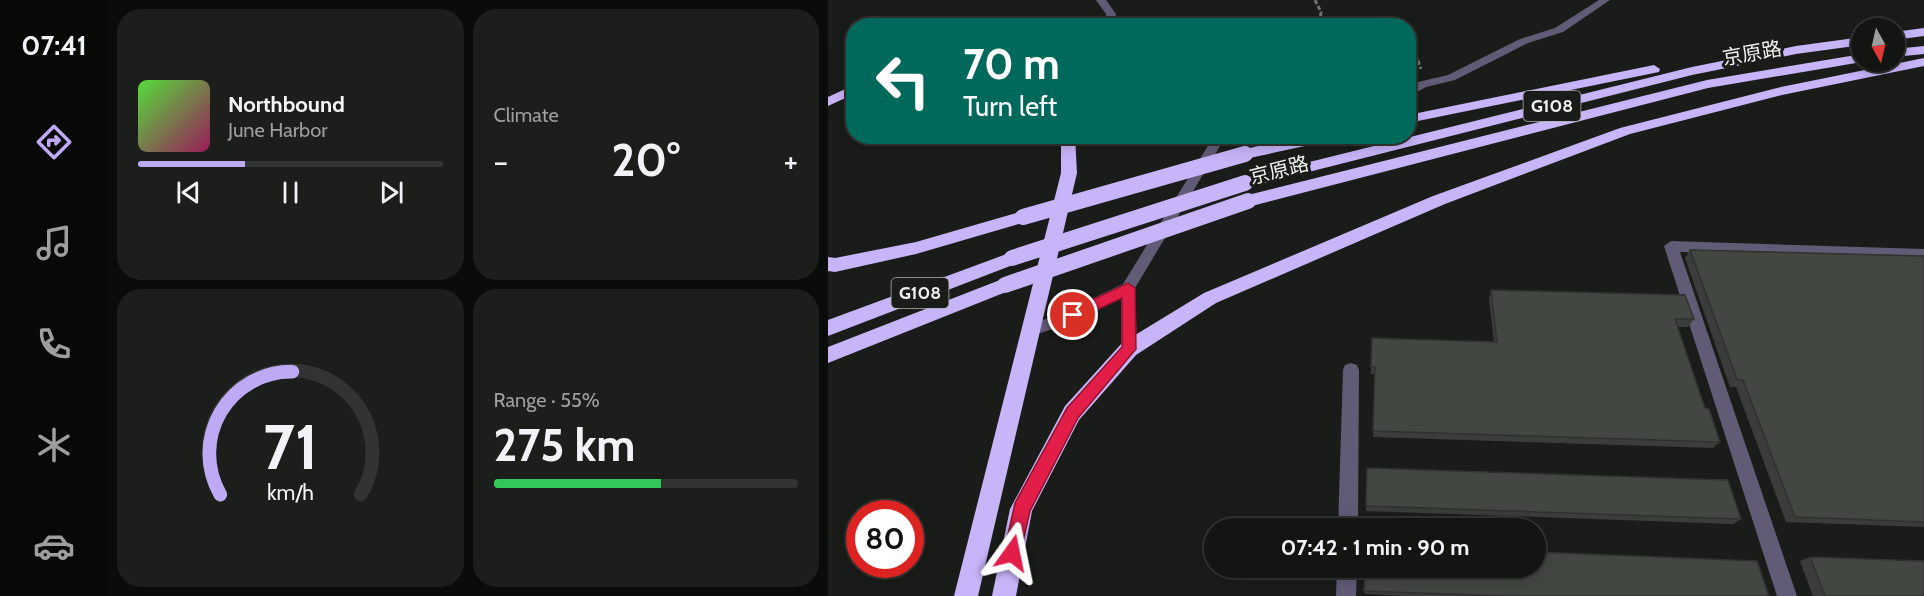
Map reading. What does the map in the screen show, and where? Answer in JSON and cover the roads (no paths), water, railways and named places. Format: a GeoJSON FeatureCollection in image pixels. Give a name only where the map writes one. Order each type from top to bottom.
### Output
{"type":"FeatureCollection","features":[{"type":"Feature","properties":{"kind":"highway"},"geometry":{"type":"LineString","coordinates":[[1905,35],[1924,32]]}},
{"type":"Feature","properties":{"kind":"highway","name":"京原路"},"geometry":{"type":"LineString","coordinates":[[1416,140],[1692,71],[1796,50],[1851,42]]}},
{"type":"Feature","properties":{"kind":"highway"},"geometry":{"type":"LineString","coordinates":[[1416,117],[1673,65],[1796,50]]}},
{"type":"Feature","properties":{"kind":"highway"},"geometry":{"type":"LineString","coordinates":[[1905,52],[1924,50]]}},
{"type":"Feature","properties":{"kind":"highway","name":"京原路"},"geometry":{"type":"LineString","coordinates":[[828,355],[1005,285],[1248,201],[1707,84],[1851,60]]}},
{"type":"Feature","properties":{"kind":"highway"},"geometry":{"type":"LineString","coordinates":[[1004,596],[1021,509],[1072,413],[1129,349],[1210,298],[1439,200],[1625,131],[1781,91],[1924,62]]}},
{"type":"Feature","properties":{"kind":"highway"},"geometry":{"type":"LineString","coordinates":[[828,102],[846,93]]}},
{"type":"Feature","properties":{"kind":"highway"},"geometry":{"type":"LineString","coordinates":[[966,596],[1069,173],[1068,144]]}},
{"type":"Feature","properties":{"kind":"highway"},"geometry":{"type":"LineString","coordinates":[[828,264],[916,248],[1245,154],[1291,144]]}},
{"type":"Feature","properties":{"kind":"highway","name":"京原路"},"geometry":{"type":"LineString","coordinates":[[828,328],[1012,258],[1245,183],[1401,144]]}},
{"type":"Feature","properties":{"kind":"street"},"geometry":{"type":"LineString","coordinates":[[1101,0],[1111,18]]}},
{"type":"Feature","properties":{"kind":"street"},"geometry":{"type":"LineString","coordinates":[[1416,88],[1422,84],[1451,78],[1524,41],[1559,30],[1605,0]]}},
{"type":"Feature","properties":{"kind":"street"},"geometry":{"type":"LineString","coordinates":[[1129,349],[1128,288],[1215,144]]}},
{"type":"Feature","properties":{"kind":"street"},"geometry":{"type":"LineString","coordinates":[[1787,596],[1671,246],[1924,254]]}},
{"type":"Feature","properties":{"kind":"street"},"geometry":{"type":"LineString","coordinates":[[1031,330],[1060,321],[1128,288]]}},
{"type":"Feature","properties":{"kind":"street"},"geometry":{"type":"LineString","coordinates":[[1348,518],[1351,370]]}},
{"type":"Feature","properties":{"kind":"street"},"geometry":{"type":"LineString","coordinates":[[1346,596],[1347,578]]}}]}
